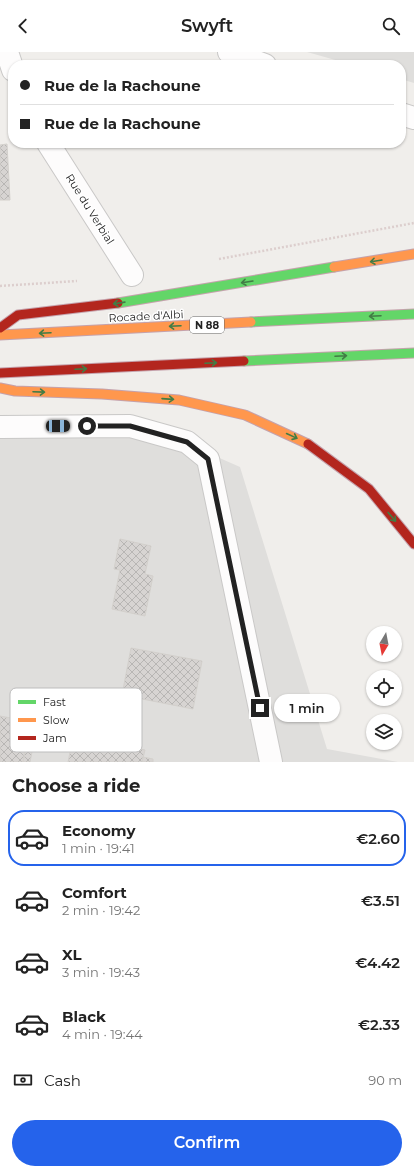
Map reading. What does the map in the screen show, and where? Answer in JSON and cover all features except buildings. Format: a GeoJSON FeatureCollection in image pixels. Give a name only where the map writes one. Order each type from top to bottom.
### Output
{"type":"FeatureCollection","features":[{"type":"Feature","properties":{"kind":"highway"},"geometry":{"type":"LineString","coordinates":[[0,328],[18,314],[121,303],[414,254]]}},
{"type":"Feature","properties":{"kind":"highway","name":"Rocade d'Albi"},"geometry":{"type":"LineString","coordinates":[[0,335],[414,314]]}},
{"type":"Feature","properties":{"kind":"highway"},"geometry":{"type":"LineString","coordinates":[[0,373],[414,353]]}},
{"type":"Feature","properties":{"kind":"highway"},"geometry":{"type":"LineString","coordinates":[[0,388],[15,391],[102,394],[179,400],[245,415],[308,444],[369,489],[414,544]]}},
{"type":"Feature","properties":{"kind":"street"},"geometry":{"type":"LineString","coordinates":[[240,54],[254,60]]}},
{"type":"Feature","properties":{"kind":"street","name":"Rue du Verbial"},"geometry":{"type":"LineString","coordinates":[[51,148],[132,275]]}},
{"type":"Feature","properties":{"kind":"street"},"geometry":{"type":"LineString","coordinates":[[0,427],[130,426],[187,442],[208,459],[271,762]]}},
{"type":"Feature","properties":{"kind":"path"},"geometry":{"type":"LineString","coordinates":[[212,260],[414,223]]}},
{"type":"Feature","properties":{"kind":"path"},"geometry":{"type":"LineString","coordinates":[[0,286],[82,281]]}},
{"type":"Feature","properties":{"kind":"shaded area"},"geometry":{"type":"Polygon","coordinates":[[[307,52],[414,52],[414,83],[406,81],[406,60],[335,60],[307,52]]]}},
{"type":"Feature","properties":{"kind":"shaded area"},"geometry":{"type":"Polygon","coordinates":[[[131,419],[240,467],[327,749],[398,762],[0,762],[0,422],[131,419]]]}},
{"type":"Feature","properties":{"kind":"traffic: fast"},"geometry":{"type":"LineString","coordinates":[[118,303],[334,267]]}},
{"type":"Feature","properties":{"kind":"traffic: fast"},"geometry":{"type":"LineString","coordinates":[[251,322],[414,314]]}},
{"type":"Feature","properties":{"kind":"traffic: fast"},"geometry":{"type":"LineString","coordinates":[[244,361],[414,353]]}},
{"type":"Feature","properties":{"kind":"traffic: slow"},"geometry":{"type":"LineString","coordinates":[[334,267],[414,254]]}},
{"type":"Feature","properties":{"kind":"traffic: slow"},"geometry":{"type":"LineString","coordinates":[[0,335],[251,322]]}},
{"type":"Feature","properties":{"kind":"traffic: slow"},"geometry":{"type":"LineString","coordinates":[[0,388],[15,391],[102,394],[179,400],[245,415],[308,444]]}},
{"type":"Feature","properties":{"kind":"traffic: jam"},"geometry":{"type":"LineString","coordinates":[[0,328],[18,315],[118,303]]}},
{"type":"Feature","properties":{"kind":"traffic: jam"},"geometry":{"type":"LineString","coordinates":[[0,373],[244,361]]}},
{"type":"Feature","properties":{"kind":"traffic: jam"},"geometry":{"type":"LineString","coordinates":[[308,444],[369,489],[414,544]]}},
{"type":"Feature","properties":{"kind":"route"},"geometry":{"type":"LineString","coordinates":[[87,426],[130,426],[187,442],[208,459],[260,708]]}}]}
